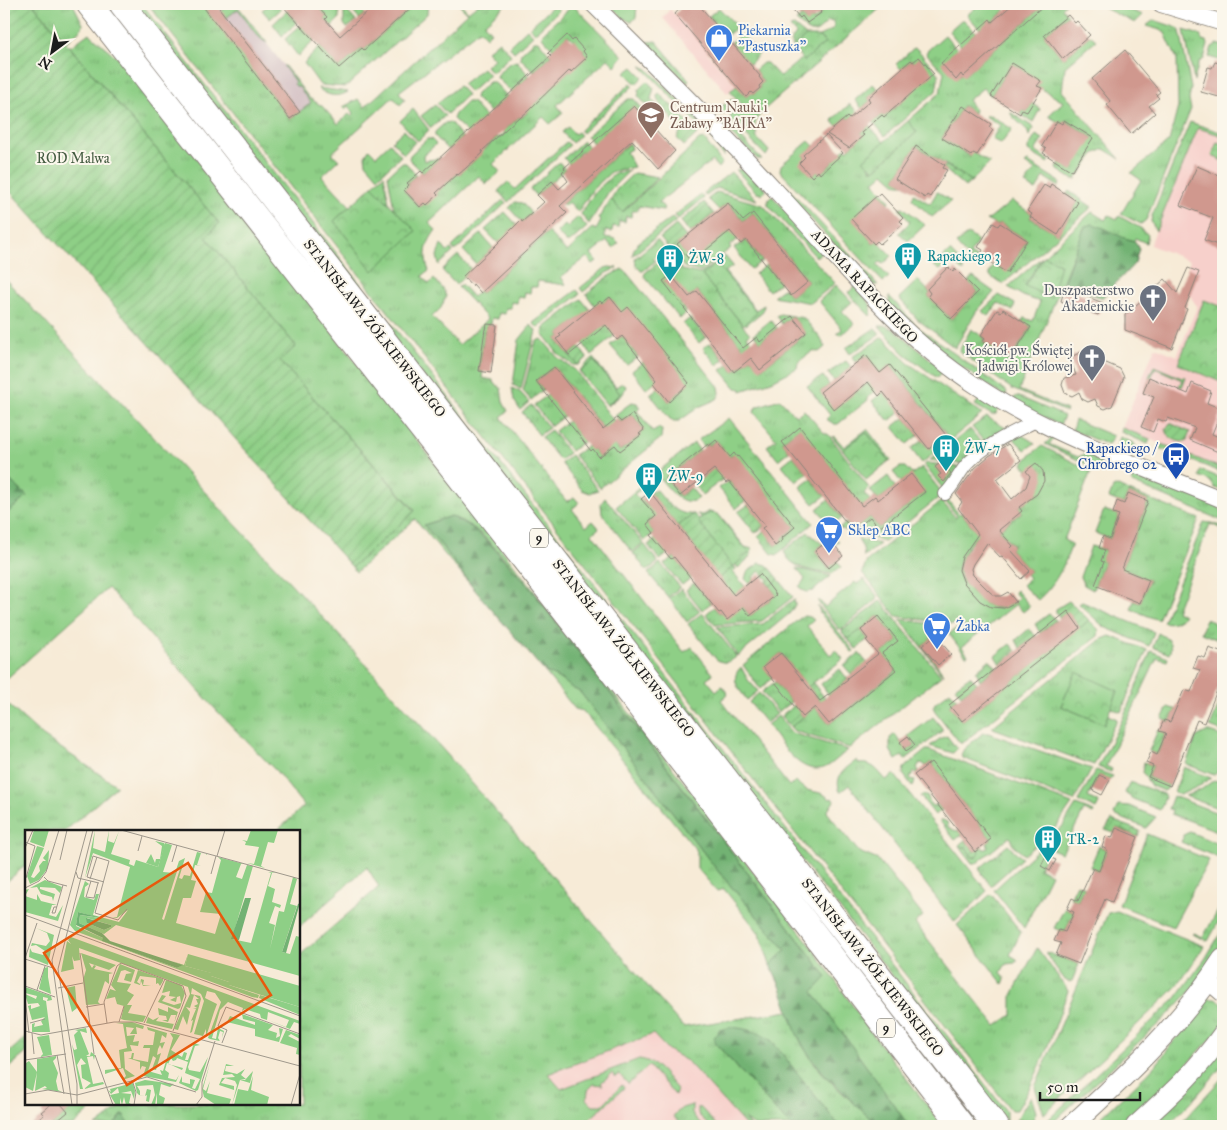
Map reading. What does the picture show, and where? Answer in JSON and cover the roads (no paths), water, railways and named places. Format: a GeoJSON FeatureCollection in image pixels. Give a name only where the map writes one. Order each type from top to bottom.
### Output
{"type":"FeatureCollection","features":[{"type":"Feature","properties":{"kind":"main road","name":"STANISŁAWA ŻÓŁKIEWSKIEGO"},"geometry":{"type":"LineString","coordinates":[[90,4],[636,702],[962,1126]]}},
{"type":"Feature","properties":{"kind":"main road","name":"STANISŁAWA ŻÓŁKIEWSKIEGO"},"geometry":{"type":"LineString","coordinates":[[122,4],[996,1126]]}},
{"type":"Feature","properties":{"kind":"street","name":"ADAMA RAPACKIEGO"},"geometry":{"type":"LineString","coordinates":[[593,4],[759,172],[915,340],[974,385],[1036,421],[1223,500]]}},
{"type":"Feature","properties":{"kind":"street"},"geometry":{"type":"LineString","coordinates":[[1161,4],[1223,23]]}},
{"type":"Feature","properties":{"kind":"street"},"geometry":{"type":"LineString","coordinates":[[945,494],[952,487],[965,466],[979,453],[998,439],[1036,421]]}},
{"type":"Feature","properties":{"kind":"street"},"geometry":{"type":"LineString","coordinates":[[1071,1126],[1133,1068],[1178,1019],[1223,959]]}},
{"type":"Feature","properties":{"kind":"street"},"geometry":{"type":"LineString","coordinates":[[1208,981],[1223,994]]}},
{"type":"Feature","properties":{"kind":"street"},"geometry":{"type":"LineString","coordinates":[[1136,1126],[1175,1092],[1223,1034]]}},
{"type":"Feature","properties":{"kind":"place","name":"Piekarnia \"Pastuszka\""},"geometry":{"type":"Point","coordinates":[719,62]}},
{"type":"Feature","properties":{"kind":"place","name":"Centrum Nauki i Zabawy \"BAJKA\""},"geometry":{"type":"Point","coordinates":[651,139]}},
{"type":"Feature","properties":{"kind":"place","name":"Rapackiego 3"},"geometry":{"type":"Point","coordinates":[908,280]}},
{"type":"Feature","properties":{"kind":"place","name":"ŻW-8"},"geometry":{"type":"Point","coordinates":[670,282]}},
{"type":"Feature","properties":{"kind":"place","name":"Duszpasterstwo Akademickie"},"geometry":{"type":"Point","coordinates":[1153,322]}},
{"type":"Feature","properties":{"kind":"place","name":"Kościół pw. Świętej Jadwigi Królowej"},"geometry":{"type":"Point","coordinates":[1092,382]}},
{"type":"Feature","properties":{"kind":"place","name":"ŻW-7"},"geometry":{"type":"Point","coordinates":[946,472]}},
{"type":"Feature","properties":{"kind":"place","name":"Rapackiego / Chrobrego 02"},"geometry":{"type":"Point","coordinates":[1176,480]}},
{"type":"Feature","properties":{"kind":"place","name":"ŻW-9"},"geometry":{"type":"Point","coordinates":[649,500]}},
{"type":"Feature","properties":{"kind":"place","name":"Sklep ABC"},"geometry":{"type":"Point","coordinates":[829,554]}},
{"type":"Feature","properties":{"kind":"place","name":"Żabka"},"geometry":{"type":"Point","coordinates":[937,650]}},
{"type":"Feature","properties":{"kind":"place","name":"TR-2"},"geometry":{"type":"Point","coordinates":[1048,863]}},
{"type":"Feature","properties":{"kind":"park label","name":"ROD Malwa"},"geometry":{"type":"Point","coordinates":[73,158]}}]}
